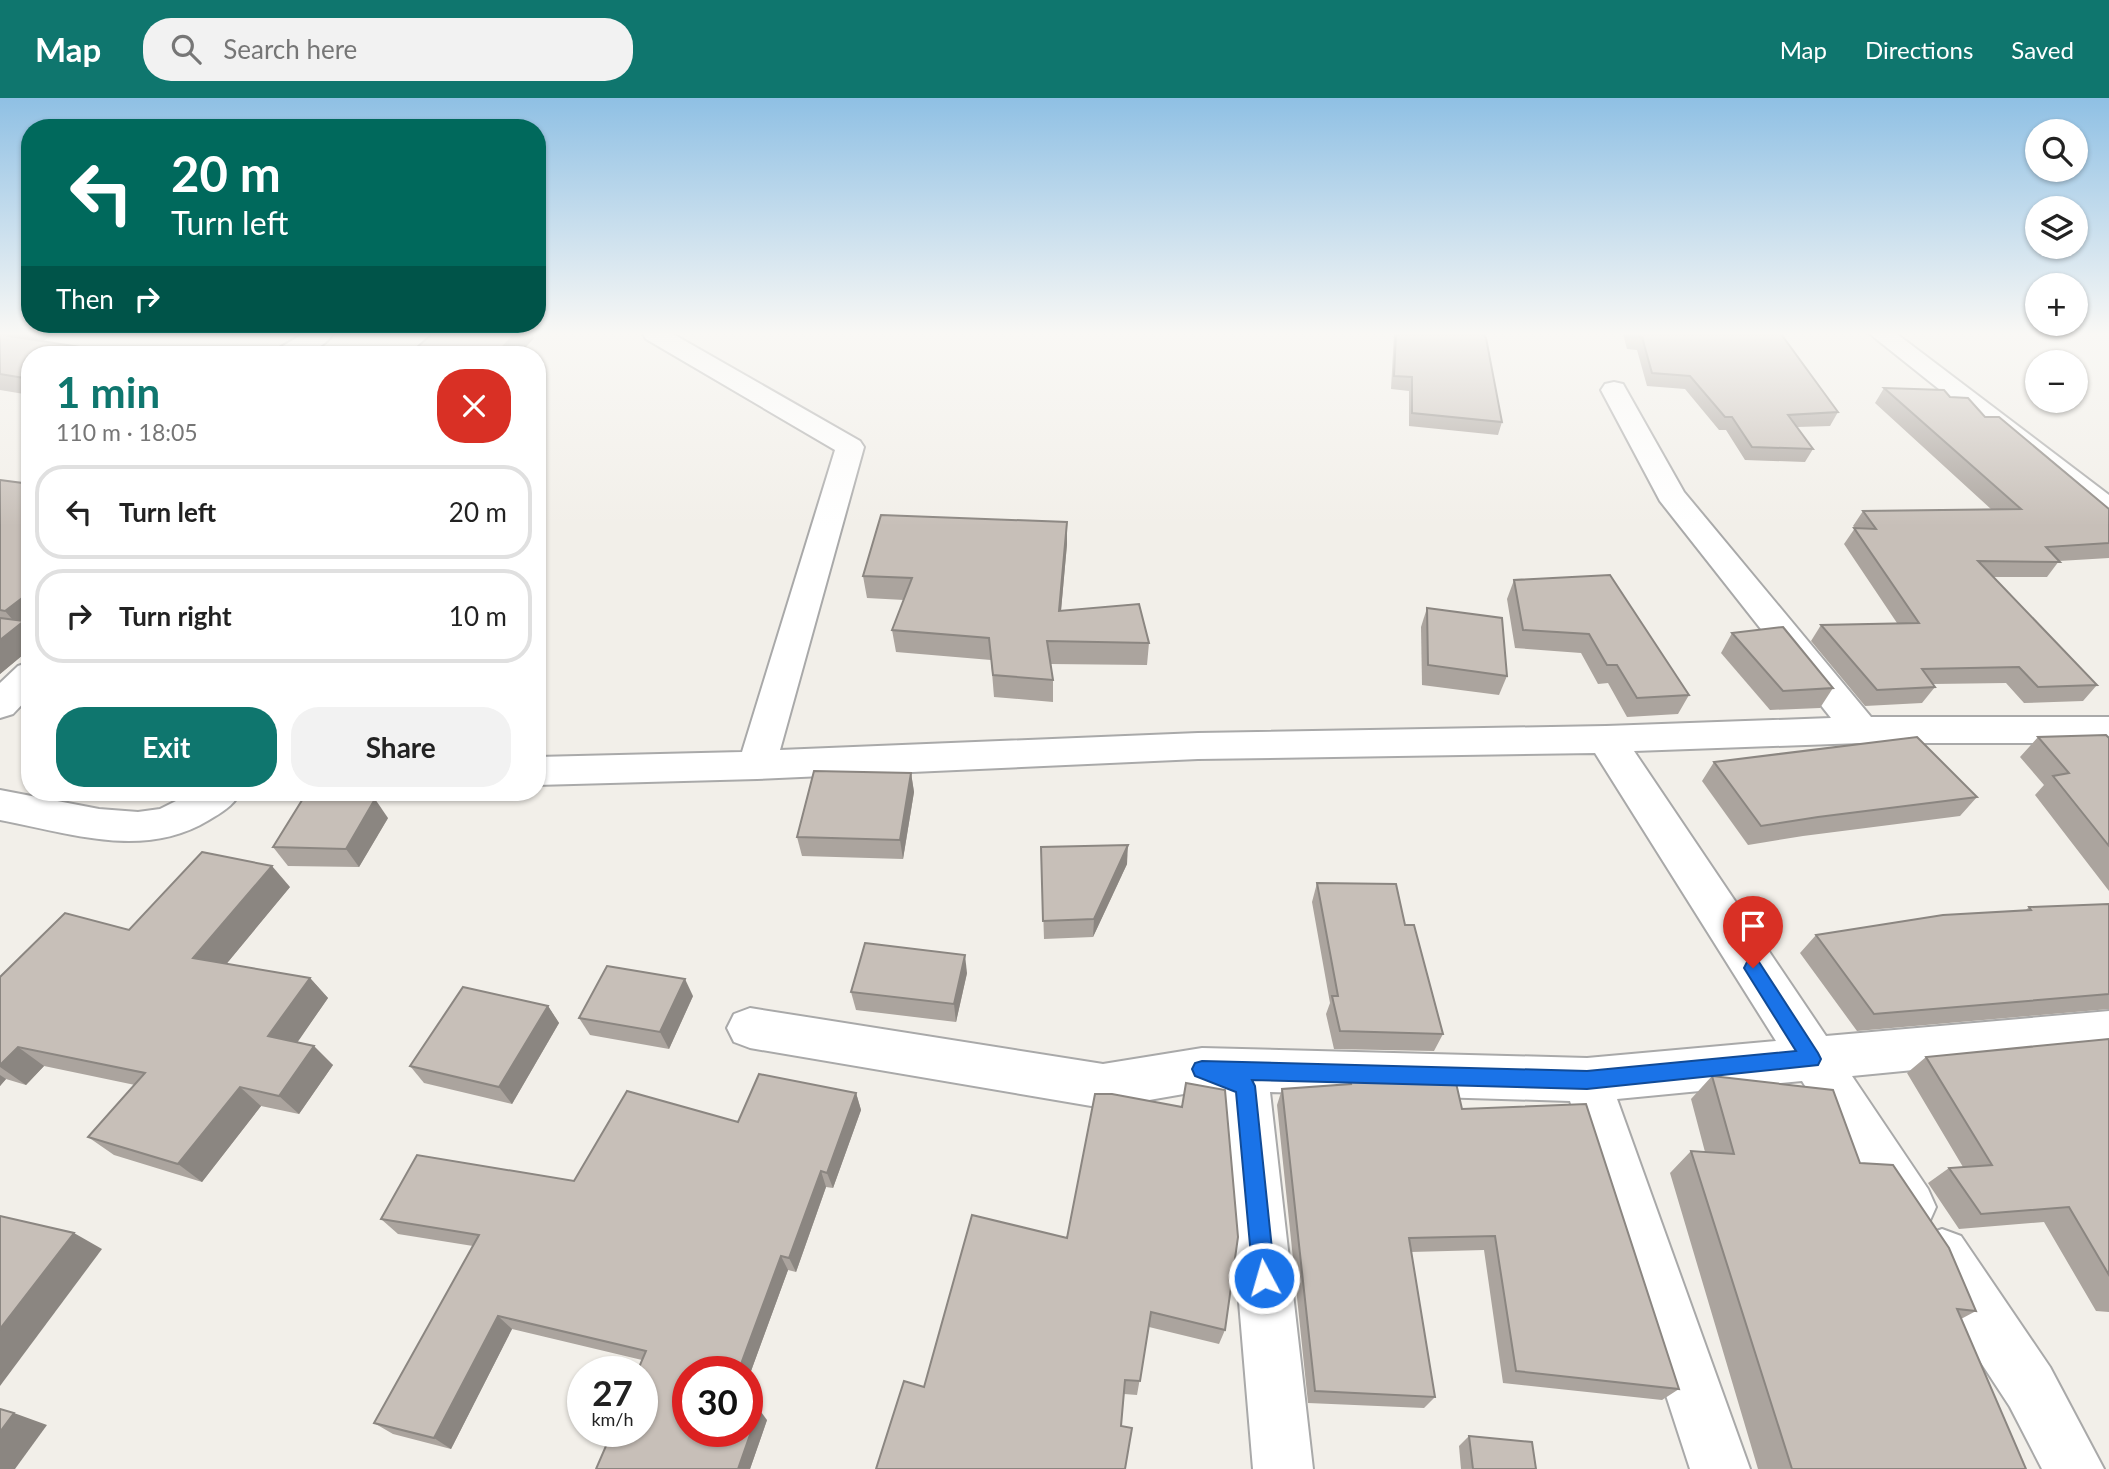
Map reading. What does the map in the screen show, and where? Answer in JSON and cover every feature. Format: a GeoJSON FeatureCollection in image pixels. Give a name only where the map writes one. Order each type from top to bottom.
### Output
{"type":"FeatureCollection","features":[{"type":"Feature","properties":{"kind":"street"},"geometry":{"type":"LineString","coordinates":[[757,765],[850,447],[765,398]]}},
{"type":"Feature","properties":{"kind":"street"},"geometry":{"type":"LineString","coordinates":[[1618,398],[1671,495],[1861,730]]}},
{"type":"Feature","properties":{"kind":"street"},"geometry":{"type":"LineString","coordinates":[[1965,398],[2109,510]]}},
{"type":"Feature","properties":{"kind":"street"},"geometry":{"type":"LineString","coordinates":[[0,705],[21,683]]}},
{"type":"Feature","properties":{"kind":"street"},"geometry":{"type":"LineString","coordinates":[[546,771],[757,765],[1198,746],[1606,740],[1861,730],[2109,730]]}},
{"type":"Feature","properties":{"kind":"street"},"geometry":{"type":"LineString","coordinates":[[1606,740],[1812,1059],[2030,1387],[2074,1469]]}},
{"type":"Feature","properties":{"kind":"street"},"geometry":{"type":"LineString","coordinates":[[0,805],[126,828],[156,826],[191,813],[209,801]]}},
{"type":"Feature","properties":{"kind":"street"},"geometry":{"type":"LineString","coordinates":[[750,1028],[1103,1086],[1202,1069],[1587,1080],[2109,1031]]}},
{"type":"Feature","properties":{"kind":"street"},"geometry":{"type":"LineString","coordinates":[[1202,1069],[1245,1086],[1283,1469]]}},
{"type":"Feature","properties":{"kind":"street"},"geometry":{"type":"LineString","coordinates":[[1587,1080],[1720,1469]]}},
{"type":"Feature","properties":{"kind":"building"},"geometry":{"type":"Polygon","coordinates":[[[1412,398],[1497,398],[1502,422],[1412,413],[1412,398]]]}},
{"type":"Feature","properties":{"kind":"building"},"geometry":{"type":"Polygon","coordinates":[[[1709,398],[1828,398],[1838,412],[1788,415],[1813,449],[1752,447],[1732,417],[1725,417],[1709,398]]]}},
{"type":"Feature","properties":{"kind":"building"},"geometry":{"type":"Polygon","coordinates":[[[1895,398],[1968,398],[1985,417],[1999,417],[2109,509],[2109,543],[2046,547],[2060,562],[1978,561],[2097,685],[2038,687],[2019,667],[1922,669],[1935,687],[1877,690],[1821,625],[1919,623],[1854,528],[1876,529],[1863,511],[2021,509],[1895,398]]]}},
{"type":"Feature","properties":{"kind":"building"},"geometry":{"type":"Polygon","coordinates":[[[0,480],[21,483],[21,599],[5,611],[0,610],[0,480]]]}},
{"type":"Feature","properties":{"kind":"building"},"geometry":{"type":"Polygon","coordinates":[[[881,515],[1067,522],[1059,611],[1139,604],[1149,643],[1047,641],[1053,680],[993,675],[989,638],[892,630],[912,578],[863,576],[881,515]]]}},
{"type":"Feature","properties":{"kind":"building"},"geometry":{"type":"Polygon","coordinates":[[[1610,575],[1689,695],[1637,698],[1617,665],[1607,665],[1589,634],[1523,630],[1514,580],[1610,575]]]}},
{"type":"Feature","properties":{"kind":"building"},"geometry":{"type":"Polygon","coordinates":[[[1427,608],[1502,618],[1507,676],[1428,665],[1427,608]]]}},
{"type":"Feature","properties":{"kind":"building"},"geometry":{"type":"Polygon","coordinates":[[[0,618],[21,621],[21,623],[0,640],[0,618]]]}},
{"type":"Feature","properties":{"kind":"building"},"geometry":{"type":"Polygon","coordinates":[[[1783,627],[1833,688],[1783,691],[1732,633],[1783,627]]]}},
{"type":"Feature","properties":{"kind":"building"},"geometry":{"type":"Polygon","coordinates":[[[2106,735],[2109,738],[2109,846],[2053,776],[2069,773],[2038,737],[2106,735]]]}},
{"type":"Feature","properties":{"kind":"building"},"geometry":{"type":"Polygon","coordinates":[[[1917,737],[1977,797],[1761,826],[1714,762],[1917,737]]]}},
{"type":"Feature","properties":{"kind":"building"},"geometry":{"type":"Polygon","coordinates":[[[814,771],[911,773],[900,840],[797,837],[814,771]]]}},
{"type":"Feature","properties":{"kind":"building"},"geometry":{"type":"Polygon","coordinates":[[[302,801],[374,801],[346,849],[273,847],[302,801]]]}},
{"type":"Feature","properties":{"kind":"building"},"geometry":{"type":"Polygon","coordinates":[[[1128,845],[1094,919],[1043,921],[1041,847],[1128,845]]]}},
{"type":"Feature","properties":{"kind":"building"},"geometry":{"type":"Polygon","coordinates":[[[202,852],[272,866],[193,958],[310,978],[268,1036],[314,1046],[279,1096],[240,1087],[178,1164],[88,1137],[145,1073],[18,1047],[0,1065],[0,977],[65,913],[129,930],[202,852]]]}},
{"type":"Feature","properties":{"kind":"building"},"geometry":{"type":"Polygon","coordinates":[[[1317,883],[1396,884],[1405,925],[1414,925],[1443,1034],[1340,1031],[1332,996],[1338,996],[1317,883]]]}},
{"type":"Feature","properties":{"kind":"building"},"geometry":{"type":"Polygon","coordinates":[[[2109,904],[2109,994],[1874,1014],[1816,935],[1943,915],[2031,910],[2029,907],[2109,904]]]}},
{"type":"Feature","properties":{"kind":"building"},"geometry":{"type":"Polygon","coordinates":[[[865,943],[965,955],[954,1004],[851,992],[865,943]]]}},
{"type":"Feature","properties":{"kind":"building"},"geometry":{"type":"Polygon","coordinates":[[[607,966],[685,979],[660,1032],[579,1018],[607,966]]]}},
{"type":"Feature","properties":{"kind":"building"},"geometry":{"type":"Polygon","coordinates":[[[463,987],[548,1006],[499,1087],[410,1066],[463,987]]]}},
{"type":"Feature","properties":{"kind":"building"},"geometry":{"type":"Polygon","coordinates":[[[2109,1039],[2109,1275],[2069,1207],[1981,1214],[1949,1168],[1992,1165],[1926,1057],[2109,1039]]]}},
{"type":"Feature","properties":{"kind":"building"},"geometry":{"type":"Polygon","coordinates":[[[759,1074],[856,1093],[827,1173],[821,1171],[789,1258],[781,1256],[744,1356],[672,1356],[672,1447],[746,1447],[738,1469],[596,1469],[606,1447],[658,1447],[658,1356],[644,1356],[646,1351],[498,1316],[434,1438],[374,1423],[479,1235],[381,1219],[417,1155],[574,1181],[627,1091],[738,1122],[759,1074]]]}},
{"type":"Feature","properties":{"kind":"building"},"geometry":{"type":"Polygon","coordinates":[[[1712,1076],[1833,1090],[1860,1163],[1893,1165],[1949,1248],[1976,1311],[1957,1309],[2026,1469],[1792,1469],[1691,1151],[1734,1154],[1712,1076]]]}},
{"type":"Feature","properties":{"kind":"building"},"geometry":{"type":"Polygon","coordinates":[[[1350,1080],[1456,1083],[1462,1109],[1586,1104],[1679,1389],[1516,1371],[1495,1236],[1409,1238],[1435,1397],[1315,1391],[1282,1089],[1351,1084],[1350,1080]]]}},
{"type":"Feature","properties":{"kind":"building"},"geometry":{"type":"Polygon","coordinates":[[[1186,1083],[1225,1090],[1238,1237],[1225,1330],[1151,1312],[1140,1381],[1125,1380],[1121,1426],[1132,1428],[1125,1469],[876,1469],[904,1381],[924,1387],[972,1215],[1067,1238],[1095,1094],[1112,1094],[1182,1107],[1186,1083]]]}},
{"type":"Feature","properties":{"kind":"building"},"geometry":{"type":"Polygon","coordinates":[[[0,1216],[74,1233],[0,1329],[0,1216]]]}},
{"type":"Feature","properties":{"kind":"building"},"geometry":{"type":"Polygon","coordinates":[[[0,1409],[14,1413],[0,1432],[0,1409]]]}},
{"type":"Feature","properties":{"kind":"building"},"geometry":{"type":"Polygon","coordinates":[[[1469,1436],[1532,1442],[1536,1469],[1473,1469],[1469,1436]]]}},
{"type":"Feature","properties":{"kind":"route"},"geometry":{"type":"LineString","coordinates":[[1264,1278],[1245,1086],[1202,1069],[1587,1080],[1812,1059],[1753,968]]}}]}
